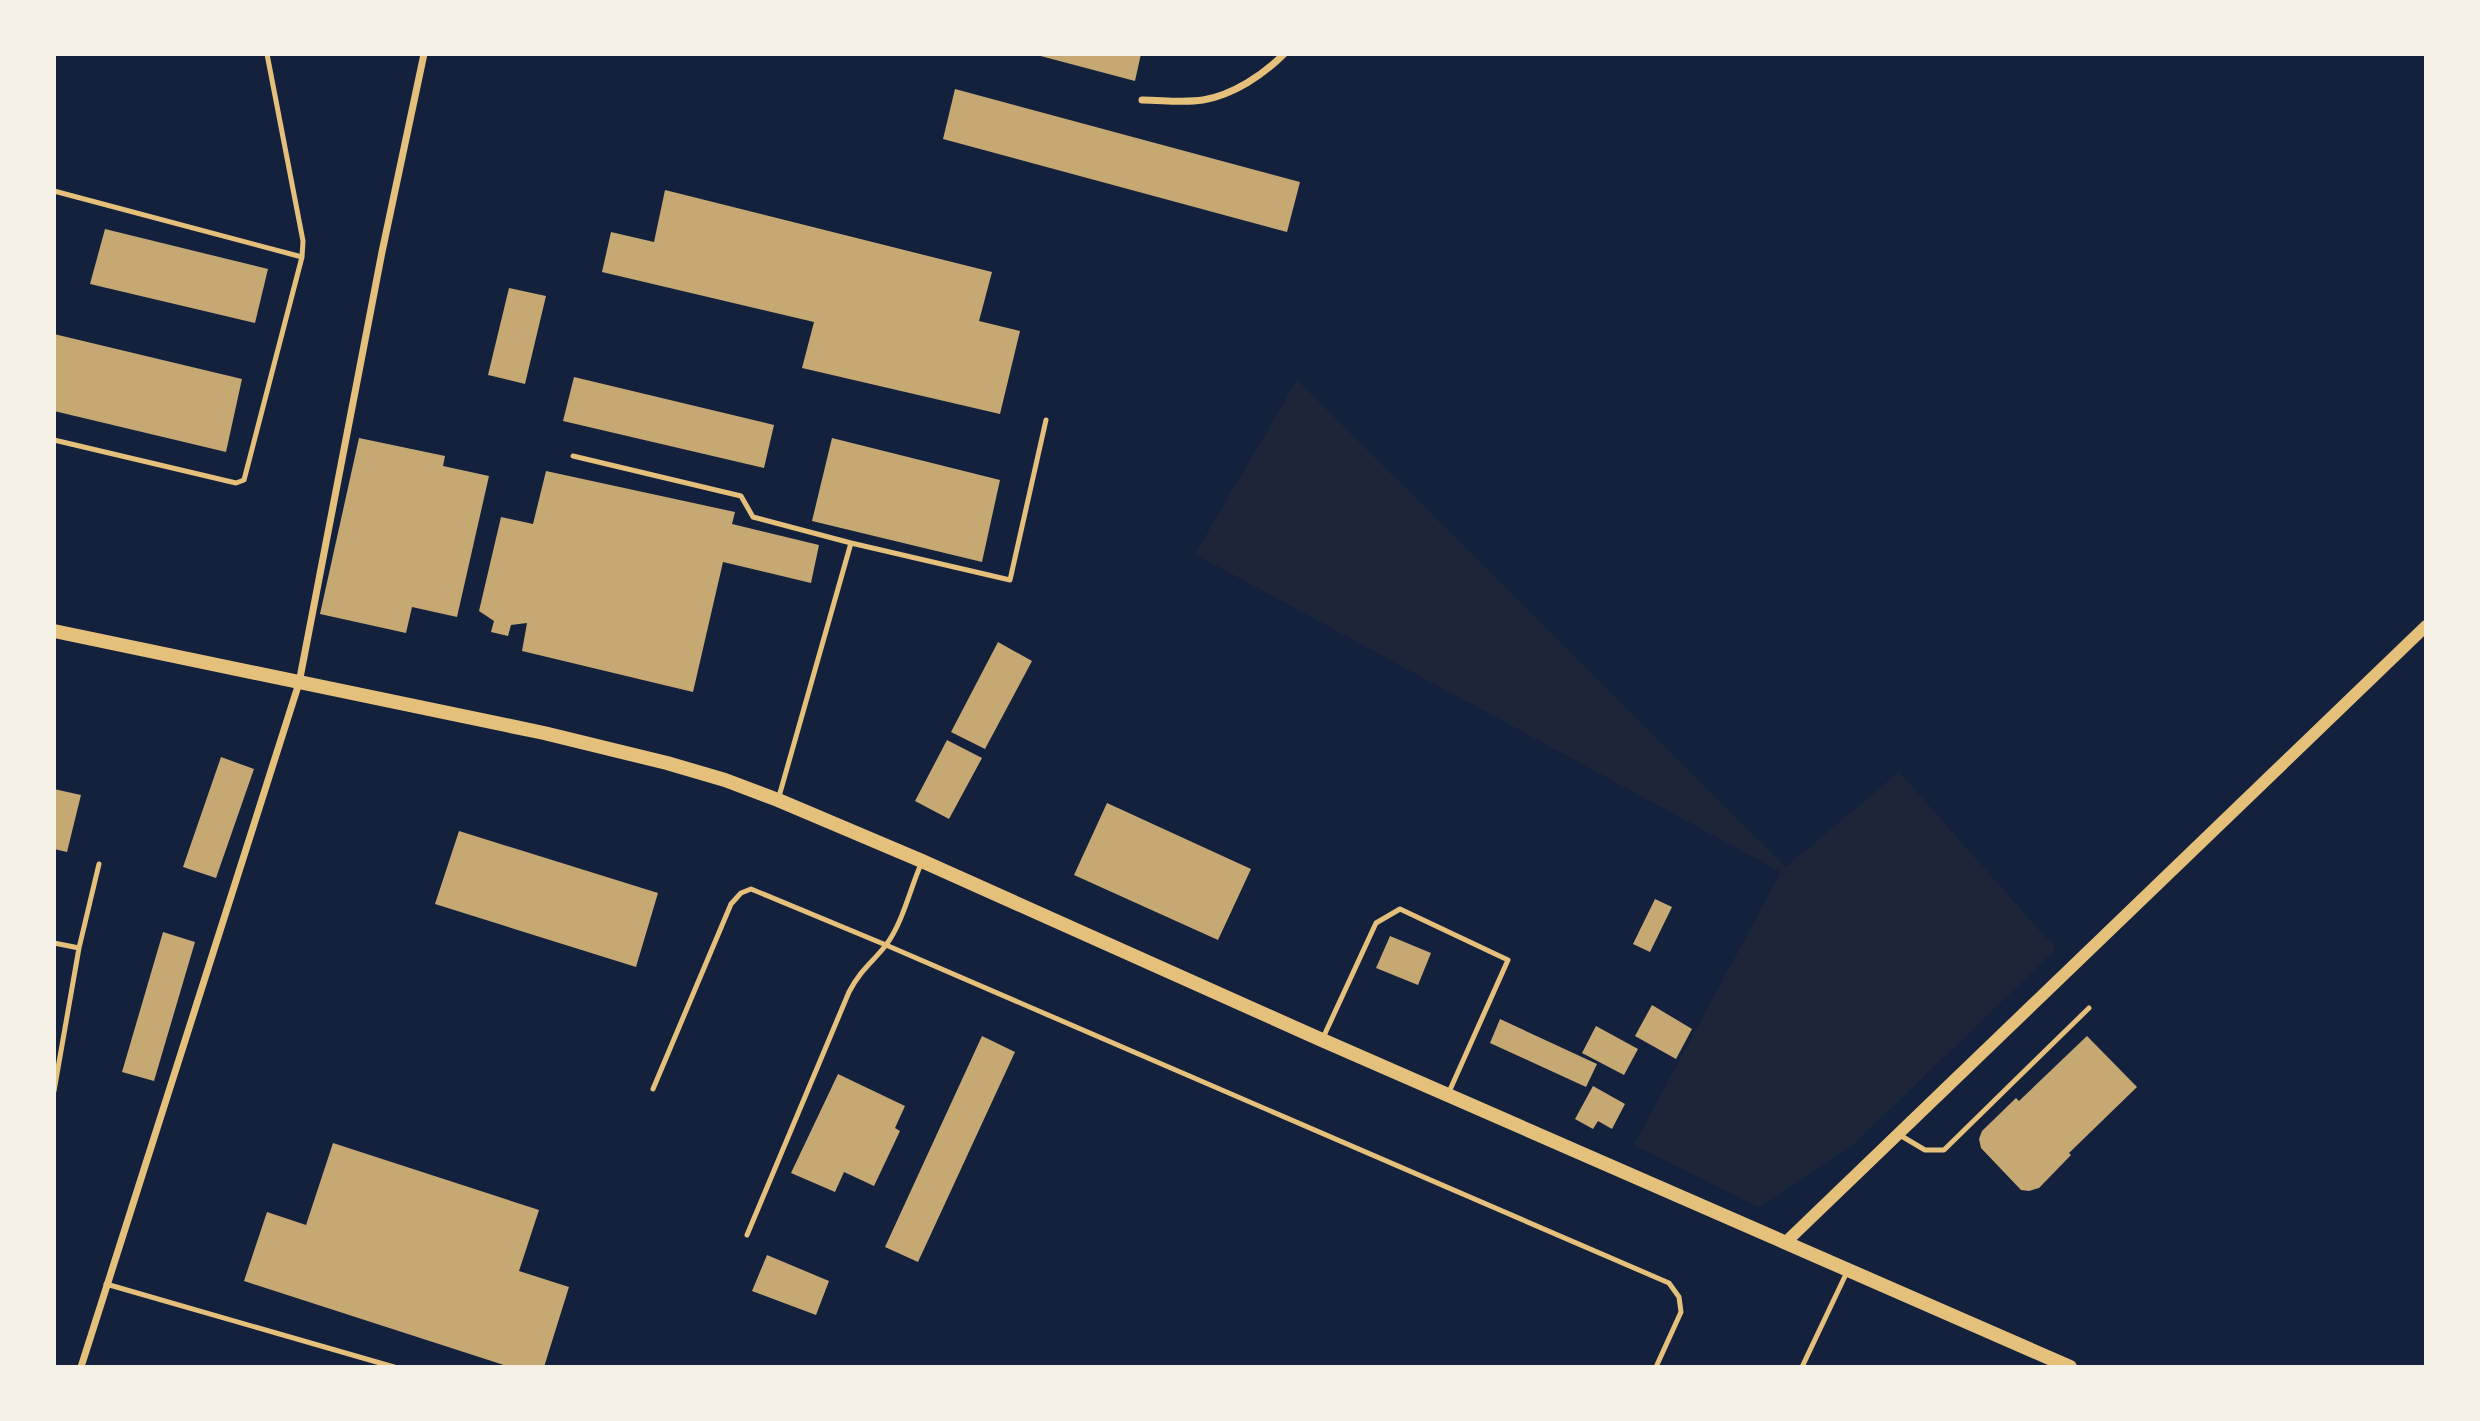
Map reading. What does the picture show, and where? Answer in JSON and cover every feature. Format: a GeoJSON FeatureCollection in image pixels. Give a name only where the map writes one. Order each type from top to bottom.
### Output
{"type":"FeatureCollection","features":[{"type":"Feature","properties":{"kind":"main road"},"geometry":{"type":"LineString","coordinates":[[57,629],[568,739],[667,763],[778,800],[2070,1367]]}},
{"type":"Feature","properties":{"kind":"street"},"geometry":{"type":"LineString","coordinates":[[80,1367],[299,683],[382,252],[424,54]]}},
{"type":"Feature","properties":{"kind":"street"},"geometry":{"type":"LineString","coordinates":[[1142,100],[1194,101],[1215,97],[1272,67],[1284,54]]}},
{"type":"Feature","properties":{"kind":"street"},"geometry":{"type":"LineString","coordinates":[[1786,1242],[2426,626]]}},
{"type":"Feature","properties":{"kind":"lane"},"geometry":{"type":"LineString","coordinates":[[54,440],[240,483],[246,476],[302,257],[303,241],[267,54]]}},
{"type":"Feature","properties":{"kind":"lane"},"geometry":{"type":"LineString","coordinates":[[54,191],[302,257]]}},
{"type":"Feature","properties":{"kind":"lane"},"geometry":{"type":"LineString","coordinates":[[573,456],[741,496],[753,517],[1010,580],[1046,420]]}},
{"type":"Feature","properties":{"kind":"lane"},"geometry":{"type":"LineString","coordinates":[[778,800],[852,542]]}},
{"type":"Feature","properties":{"kind":"lane"},"geometry":{"type":"LineString","coordinates":[[747,1235],[849,992],[858,975],[886,945],[895,930],[922,861]]}},
{"type":"Feature","properties":{"kind":"lane"},"geometry":{"type":"LineString","coordinates":[[54,1091],[79,948],[99,864]]}},
{"type":"Feature","properties":{"kind":"lane"},"geometry":{"type":"LineString","coordinates":[[653,1089],[731,904],[741,893],[751,889],[1669,1283],[1679,1297],[1681,1312],[1656,1367]]}},
{"type":"Feature","properties":{"kind":"lane"},"geometry":{"type":"LineString","coordinates":[[1322,1040],[1376,923],[1400,909],[1508,960],[1448,1095]]}},
{"type":"Feature","properties":{"kind":"lane"},"geometry":{"type":"LineString","coordinates":[[54,943],[79,948]]}},
{"type":"Feature","properties":{"kind":"lane"},"geometry":{"type":"LineString","coordinates":[[1898,1134],[1925,1150],[1944,1150],[2089,1008]]}},
{"type":"Feature","properties":{"kind":"lane"},"geometry":{"type":"LineString","coordinates":[[1802,1367],[1848,1269]]}},
{"type":"Feature","properties":{"kind":"lane"},"geometry":{"type":"LineString","coordinates":[[106,1284],[394,1367]]}},
{"type":"Feature","properties":{"kind":"shaded area"},"geometry":{"type":"Polygon","coordinates":[[[1297,380],[1786,867],[1899,772],[2056,949],[1856,1142],[1759,1207],[1634,1145],[1781,872],[1195,554],[1297,380]]]}},
{"type":"Feature","properties":{"kind":"building"},"geometry":{"type":"Polygon","coordinates":[[[1033,54],[1141,54],[1135,81],[1033,54]]]}},
{"type":"Feature","properties":{"kind":"building"},"geometry":{"type":"Polygon","coordinates":[[[955,89],[1300,182],[1287,232],[943,139],[955,89]]]}},
{"type":"Feature","properties":{"kind":"building"},"geometry":{"type":"Polygon","coordinates":[[[665,190],[992,272],[979,321],[1020,331],[1000,414],[802,368],[814,322],[602,272],[611,232],[654,242],[665,190]]]}},
{"type":"Feature","properties":{"kind":"building"},"geometry":{"type":"Polygon","coordinates":[[[105,229],[268,269],[255,323],[90,284],[105,229]]]}},
{"type":"Feature","properties":{"kind":"building"},"geometry":{"type":"Polygon","coordinates":[[[509,288],[546,296],[525,384],[488,375],[509,288]]]}},
{"type":"Feature","properties":{"kind":"building"},"geometry":{"type":"Polygon","coordinates":[[[54,334],[242,379],[226,452],[54,411],[54,334]]]}},
{"type":"Feature","properties":{"kind":"building"},"geometry":{"type":"Polygon","coordinates":[[[574,377],[774,425],[764,468],[563,421],[574,377]]]}},
{"type":"Feature","properties":{"kind":"building"},"geometry":{"type":"Polygon","coordinates":[[[359,438],[445,456],[443,466],[489,476],[457,617],[412,607],[406,633],[320,614],[359,438]]]}},
{"type":"Feature","properties":{"kind":"building"},"geometry":{"type":"Polygon","coordinates":[[[832,438],[1000,480],[982,562],[812,521],[832,438]]]}},
{"type":"Feature","properties":{"kind":"building"},"geometry":{"type":"Polygon","coordinates":[[[546,471],[735,512],[732,524],[819,545],[811,583],[723,562],[693,692],[522,651],[527,623],[511,625],[508,636],[491,632],[494,621],[479,611],[501,517],[533,524],[546,471]]]}},
{"type":"Feature","properties":{"kind":"building"},"geometry":{"type":"Polygon","coordinates":[[[998,642],[1032,661],[985,749],[951,732],[998,642]]]}},
{"type":"Feature","properties":{"kind":"building"},"geometry":{"type":"Polygon","coordinates":[[[947,740],[982,758],[949,819],[915,801],[947,740]]]}},
{"type":"Feature","properties":{"kind":"building"},"geometry":{"type":"Polygon","coordinates":[[[221,757],[254,769],[216,878],[183,867],[221,757]]]}},
{"type":"Feature","properties":{"kind":"building"},"geometry":{"type":"Polygon","coordinates":[[[54,789],[81,795],[67,852],[54,849],[54,789]]]}},
{"type":"Feature","properties":{"kind":"building"},"geometry":{"type":"Polygon","coordinates":[[[1107,803],[1251,869],[1218,940],[1074,875],[1107,803]]]}},
{"type":"Feature","properties":{"kind":"building"},"geometry":{"type":"Polygon","coordinates":[[[459,831],[658,893],[636,967],[435,904],[459,831]]]}},
{"type":"Feature","properties":{"kind":"building"},"geometry":{"type":"Polygon","coordinates":[[[1655,899],[1672,907],[1650,952],[1633,944],[1655,899]]]}},
{"type":"Feature","properties":{"kind":"building"},"geometry":{"type":"Polygon","coordinates":[[[163,932],[195,942],[154,1081],[122,1072],[163,932]]]}},
{"type":"Feature","properties":{"kind":"building"},"geometry":{"type":"Polygon","coordinates":[[[1390,936],[1431,953],[1418,985],[1376,968],[1390,936]]]}},
{"type":"Feature","properties":{"kind":"building"},"geometry":{"type":"Polygon","coordinates":[[[1652,1005],[1692,1029],[1676,1059],[1635,1036],[1652,1005]]]}},
{"type":"Feature","properties":{"kind":"building"},"geometry":{"type":"Polygon","coordinates":[[[1500,1019],[1597,1064],[1586,1087],[1490,1043],[1500,1019]]]}},
{"type":"Feature","properties":{"kind":"building"},"geometry":{"type":"Polygon","coordinates":[[[1596,1026],[1638,1049],[1624,1075],[1582,1053],[1596,1026]]]}},
{"type":"Feature","properties":{"kind":"building"},"geometry":{"type":"Polygon","coordinates":[[[982,1036],[1015,1052],[918,1262],[885,1247],[982,1036]]]}},
{"type":"Feature","properties":{"kind":"building"},"geometry":{"type":"Polygon","coordinates":[[[2087,1036],[2137,1087],[2069,1153],[2071,1155],[2039,1188],[2021,1190],[1981,1148],[1979,1139],[1982,1131],[2016,1098],[2019,1101],[2087,1036]]]}},
{"type":"Feature","properties":{"kind":"building"},"geometry":{"type":"Polygon","coordinates":[[[838,1074],[905,1106],[895,1128],[900,1131],[874,1186],[844,1172],[835,1192],[791,1173],[838,1074]]]}},
{"type":"Feature","properties":{"kind":"building"},"geometry":{"type":"Polygon","coordinates":[[[1593,1086],[1625,1104],[1612,1129],[1598,1121],[1593,1129],[1575,1119],[1593,1086]]]}},
{"type":"Feature","properties":{"kind":"building"},"geometry":{"type":"Polygon","coordinates":[[[333,1143],[539,1210],[519,1271],[569,1287],[544,1367],[510,1367],[244,1281],[267,1212],[306,1225],[333,1143]]]}},
{"type":"Feature","properties":{"kind":"building"},"geometry":{"type":"Polygon","coordinates":[[[767,1255],[829,1281],[816,1315],[752,1291],[767,1255]]]}}]}
